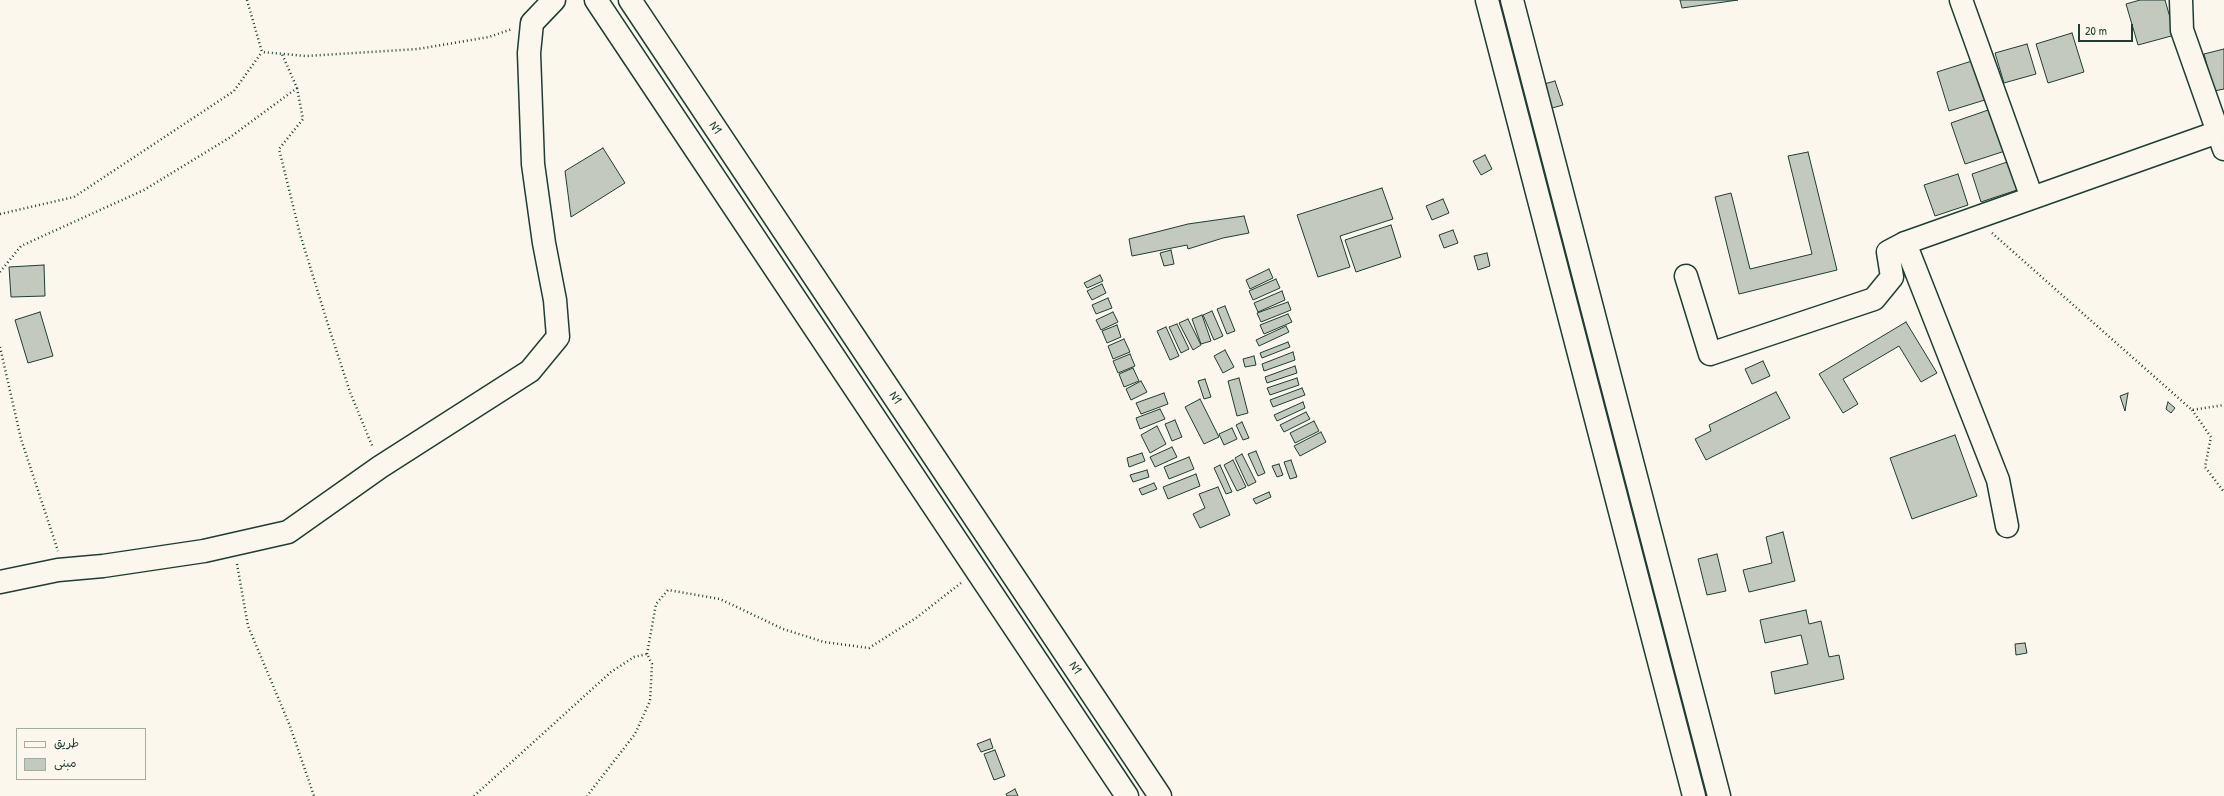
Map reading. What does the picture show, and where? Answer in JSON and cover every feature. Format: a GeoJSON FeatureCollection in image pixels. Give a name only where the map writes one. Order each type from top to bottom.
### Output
{"type":"FeatureCollection","features":[{"type":"Feature","properties":{"kind":"main road"},"geometry":{"type":"LineString","coordinates":[[0,582],[58,570],[103,566],[204,551],[288,532],[380,467],[530,371],[558,337],[555,300],[544,244],[533,164],[529,53],[532,23],[554,0]]}},
{"type":"Feature","properties":{"kind":"main road"},"geometry":{"type":"LineString","coordinates":[[596,0],[1127,796]]}},
{"type":"Feature","properties":{"kind":"main road","name":"N1"},"geometry":{"type":"LineString","coordinates":[[630,0],[1160,796]]}},
{"type":"Feature","properties":{"kind":"main road"},"geometry":{"type":"LineString","coordinates":[[1487,0],[1694,796]]}},
{"type":"Feature","properties":{"kind":"main road"},"geometry":{"type":"LineString","coordinates":[[1512,0],[1719,796]]}},
{"type":"Feature","properties":{"kind":"main road"},"geometry":{"type":"LineString","coordinates":[[1961,0],[2032,198]]}},
{"type":"Feature","properties":{"kind":"main road"},"geometry":{"type":"LineString","coordinates":[[1686,276],[1710,354],[1874,299],[1892,277],[1888,252],[1905,243],[2032,198],[2221,140],[2182,30],[2180,0]]}},
{"type":"Feature","properties":{"kind":"main road"},"geometry":{"type":"LineString","coordinates":[[1905,243],[1998,480],[2007,526]]}},
{"type":"Feature","properties":{"kind":"main road"},"geometry":{"type":"LineString","coordinates":[[1674,720],[1697,713]]}},
{"type":"Feature","properties":{"kind":"path"},"geometry":{"type":"LineString","coordinates":[[247,0],[262,52]]}},
{"type":"Feature","properties":{"kind":"path"},"geometry":{"type":"LineString","coordinates":[[262,52],[306,56],[418,49],[489,37],[532,23]]}},
{"type":"Feature","properties":{"kind":"path"},"geometry":{"type":"LineString","coordinates":[[0,214],[74,197],[234,92],[262,52]]}},
{"type":"Feature","properties":{"kind":"path"},"geometry":{"type":"LineString","coordinates":[[282,54],[297,88],[303,119],[279,149],[300,234],[328,323],[350,392],[380,467]]}},
{"type":"Feature","properties":{"kind":"path"},"geometry":{"type":"LineString","coordinates":[[0,272],[21,246],[144,190],[229,138],[297,88]]}},
{"type":"Feature","properties":{"kind":"path"},"geometry":{"type":"LineString","coordinates":[[1976,218],[2192,410],[2211,437],[2205,467],[2224,492]]}},
{"type":"Feature","properties":{"kind":"path"},"geometry":{"type":"LineString","coordinates":[[0,348],[1,361],[21,440],[59,556],[58,570]]}},
{"type":"Feature","properties":{"kind":"path"},"geometry":{"type":"LineString","coordinates":[[2192,410],[2224,406]]}},
{"type":"Feature","properties":{"kind":"path"},"geometry":{"type":"LineString","coordinates":[[233,544],[248,626],[290,726],[314,796]]}},
{"type":"Feature","properties":{"kind":"path"},"geometry":{"type":"LineString","coordinates":[[587,796],[635,734],[650,701],[652,664],[647,654],[656,604],[668,590],[720,599],[783,629],[824,642],[869,648],[916,618],[977,571]]}},
{"type":"Feature","properties":{"kind":"path"},"geometry":{"type":"LineString","coordinates":[[474,796],[611,672],[634,657],[647,654]]}},
{"type":"Feature","properties":{"kind":"building"},"geometry":{"type":"Polygon","coordinates":[[[1680,0],[1738,0],[1682,8],[1680,0]]]}},
{"type":"Feature","properties":{"kind":"building"},"geometry":{"type":"Polygon","coordinates":[[[2140,0],[2165,0],[2175,35],[2138,45],[2126,4],[2140,0]]]}},
{"type":"Feature","properties":{"kind":"building"},"geometry":{"type":"Polygon","coordinates":[[[2072,33],[2084,72],[2048,83],[2036,44],[2072,33]]]}},
{"type":"Feature","properties":{"kind":"building"},"geometry":{"type":"Polygon","coordinates":[[[2027,44],[2036,74],[2004,83],[1995,53],[2027,44]]]}},
{"type":"Feature","properties":{"kind":"building"},"geometry":{"type":"Polygon","coordinates":[[[2224,49],[2224,89],[2214,91],[2204,54],[2224,49]]]}},
{"type":"Feature","properties":{"kind":"building"},"geometry":{"type":"Polygon","coordinates":[[[1975,60],[1988,99],[1949,111],[1937,72],[1975,60]]]}},
{"type":"Feature","properties":{"kind":"building"},"geometry":{"type":"Polygon","coordinates":[[[1555,81],[1563,105],[1552,108],[1544,84],[1555,81]]]}},
{"type":"Feature","properties":{"kind":"building"},"geometry":{"type":"Polygon","coordinates":[[[1991,109],[2005,151],[1965,164],[1951,123],[1991,109]]]}},
{"type":"Feature","properties":{"kind":"building"},"geometry":{"type":"Polygon","coordinates":[[[603,148],[625,183],[571,217],[565,171],[603,148]]]}},
{"type":"Feature","properties":{"kind":"building"},"geometry":{"type":"Polygon","coordinates":[[[1808,152],[1837,270],[1739,294],[1715,197],[1731,193],[1750,269],[1812,254],[1788,156],[1808,152]]]}},
{"type":"Feature","properties":{"kind":"building"},"geometry":{"type":"Polygon","coordinates":[[[1485,155],[1492,169],[1481,175],[1473,161],[1485,155]]]}},
{"type":"Feature","properties":{"kind":"building"},"geometry":{"type":"Polygon","coordinates":[[[2013,160],[2023,188],[1981,202],[1972,174],[2013,160]]]}},
{"type":"Feature","properties":{"kind":"building"},"geometry":{"type":"Polygon","coordinates":[[[1958,174],[1968,205],[1935,216],[1924,185],[1958,174]]]}},
{"type":"Feature","properties":{"kind":"building"},"geometry":{"type":"Polygon","coordinates":[[[1382,188],[1393,219],[1340,236],[1350,267],[1318,277],[1297,215],[1382,188]]]}},
{"type":"Feature","properties":{"kind":"building"},"geometry":{"type":"Polygon","coordinates":[[[1443,199],[1449,213],[1432,220],[1426,206],[1443,199]]]}},
{"type":"Feature","properties":{"kind":"building"},"geometry":{"type":"Polygon","coordinates":[[[1244,216],[1249,233],[1223,238],[1188,249],[1187,245],[1132,256],[1129,239],[1188,224],[1244,216]]]}},
{"type":"Feature","properties":{"kind":"building"},"geometry":{"type":"Polygon","coordinates":[[[1391,225],[1401,257],[1356,272],[1345,240],[1391,225]]]}},
{"type":"Feature","properties":{"kind":"building"},"geometry":{"type":"Polygon","coordinates":[[[1453,230],[1458,243],[1444,248],[1439,235],[1453,230]]]}},
{"type":"Feature","properties":{"kind":"building"},"geometry":{"type":"Polygon","coordinates":[[[1171,250],[1174,264],[1164,266],[1160,253],[1171,250]]]}},
{"type":"Feature","properties":{"kind":"building"},"geometry":{"type":"Polygon","coordinates":[[[1487,253],[1490,266],[1478,270],[1474,256],[1487,253]]]}},
{"type":"Feature","properties":{"kind":"building"},"geometry":{"type":"Polygon","coordinates":[[[44,265],[45,296],[11,297],[9,267],[44,265]]]}},
{"type":"Feature","properties":{"kind":"building"},"geometry":{"type":"Polygon","coordinates":[[[1269,269],[1273,278],[1250,289],[1246,280],[1269,269]]]}},
{"type":"Feature","properties":{"kind":"building"},"geometry":{"type":"Polygon","coordinates":[[[1100,275],[1103,281],[1087,288],[1084,283],[1100,275]]]}},
{"type":"Feature","properties":{"kind":"building"},"geometry":{"type":"Polygon","coordinates":[[[1276,279],[1280,288],[1253,300],[1249,291],[1276,279]]]}},
{"type":"Feature","properties":{"kind":"building"},"geometry":{"type":"Polygon","coordinates":[[[1102,284],[1106,293],[1092,300],[1087,291],[1102,284]]]}},
{"type":"Feature","properties":{"kind":"building"},"geometry":{"type":"Polygon","coordinates":[[[1282,291],[1285,300],[1258,312],[1254,303],[1282,291]]]}},
{"type":"Feature","properties":{"kind":"building"},"geometry":{"type":"Polygon","coordinates":[[[1108,298],[1112,308],[1096,314],[1092,305],[1108,298]]]}},
{"type":"Feature","properties":{"kind":"building"},"geometry":{"type":"Polygon","coordinates":[[[1288,302],[1291,310],[1261,322],[1257,313],[1288,302]]]}},
{"type":"Feature","properties":{"kind":"building"},"geometry":{"type":"Polygon","coordinates":[[[1225,306],[1235,331],[1227,334],[1217,309],[1225,306]]]}},
{"type":"Feature","properties":{"kind":"building"},"geometry":{"type":"Polygon","coordinates":[[[1212,311],[1223,336],[1214,340],[1203,315],[1212,311]]]}},
{"type":"Feature","properties":{"kind":"building"},"geometry":{"type":"Polygon","coordinates":[[[40,312],[53,356],[28,363],[15,320],[40,312]]]}},
{"type":"Feature","properties":{"kind":"building"},"geometry":{"type":"Polygon","coordinates":[[[1113,312],[1118,322],[1101,330],[1096,320],[1113,312]]]}},
{"type":"Feature","properties":{"kind":"building"},"geometry":{"type":"Polygon","coordinates":[[[1288,314],[1292,322],[1264,334],[1260,325],[1288,314]]]}},
{"type":"Feature","properties":{"kind":"building"},"geometry":{"type":"Polygon","coordinates":[[[1202,315],[1211,341],[1201,344],[1192,319],[1202,315]]]}},
{"type":"Feature","properties":{"kind":"building"},"geometry":{"type":"Polygon","coordinates":[[[1188,319],[1201,345],[1193,350],[1179,323],[1188,319]]]}},
{"type":"Feature","properties":{"kind":"building"},"geometry":{"type":"Polygon","coordinates":[[[1906,322],[1937,373],[1921,382],[1899,346],[1843,379],[1858,404],[1843,413],[1819,374],[1906,322]]]}},
{"type":"Feature","properties":{"kind":"building"},"geometry":{"type":"Polygon","coordinates":[[[1177,324],[1189,349],[1181,353],[1169,327],[1177,324]]]}},
{"type":"Feature","properties":{"kind":"building"},"geometry":{"type":"Polygon","coordinates":[[[1117,325],[1121,337],[1107,343],[1102,331],[1117,325]]]}},
{"type":"Feature","properties":{"kind":"building"},"geometry":{"type":"Polygon","coordinates":[[[1286,326],[1289,332],[1259,346],[1256,340],[1286,326]]]}},
{"type":"Feature","properties":{"kind":"building"},"geometry":{"type":"Polygon","coordinates":[[[1166,327],[1179,356],[1170,360],[1157,331],[1166,327]]]}},
{"type":"Feature","properties":{"kind":"building"},"geometry":{"type":"Polygon","coordinates":[[[1124,339],[1130,352],[1113,359],[1108,346],[1124,339]]]}},
{"type":"Feature","properties":{"kind":"building"},"geometry":{"type":"Polygon","coordinates":[[[1288,342],[1290,347],[1262,358],[1260,353],[1288,342]]]}},
{"type":"Feature","properties":{"kind":"building"},"geometry":{"type":"Polygon","coordinates":[[[1225,350],[1234,367],[1223,373],[1214,356],[1225,350]]]}},
{"type":"Feature","properties":{"kind":"building"},"geometry":{"type":"Polygon","coordinates":[[[1293,352],[1295,360],[1264,371],[1262,364],[1293,352]]]}},
{"type":"Feature","properties":{"kind":"building"},"geometry":{"type":"Polygon","coordinates":[[[1130,354],[1135,366],[1118,373],[1113,361],[1130,354]]]}},
{"type":"Feature","properties":{"kind":"building"},"geometry":{"type":"Polygon","coordinates":[[[1254,356],[1256,365],[1245,367],[1243,359],[1254,356]]]}},
{"type":"Feature","properties":{"kind":"building"},"geometry":{"type":"Polygon","coordinates":[[[1763,361],[1770,376],[1752,384],[1745,369],[1763,361]]]}},
{"type":"Feature","properties":{"kind":"building"},"geometry":{"type":"Polygon","coordinates":[[[1295,366],[1297,373],[1267,383],[1265,377],[1295,366]]]}},
{"type":"Feature","properties":{"kind":"building"},"geometry":{"type":"Polygon","coordinates":[[[1133,368],[1139,381],[1124,387],[1119,374],[1133,368]]]}},
{"type":"Feature","properties":{"kind":"building"},"geometry":{"type":"Polygon","coordinates":[[[1239,378],[1248,413],[1237,416],[1228,381],[1239,378]]]}},
{"type":"Feature","properties":{"kind":"building"},"geometry":{"type":"Polygon","coordinates":[[[1297,378],[1299,385],[1270,395],[1267,388],[1297,378]]]}},
{"type":"Feature","properties":{"kind":"building"},"geometry":{"type":"Polygon","coordinates":[[[1205,379],[1211,397],[1204,399],[1198,381],[1205,379]]]}},
{"type":"Feature","properties":{"kind":"building"},"geometry":{"type":"Polygon","coordinates":[[[1141,381],[1147,392],[1131,400],[1126,389],[1141,381]]]}},
{"type":"Feature","properties":{"kind":"building"},"geometry":{"type":"Polygon","coordinates":[[[1302,388],[1305,395],[1273,407],[1270,400],[1302,388]]]}},
{"type":"Feature","properties":{"kind":"building"},"geometry":{"type":"Polygon","coordinates":[[[1776,392],[1790,418],[1706,460],[1695,439],[1711,431],[1709,425],[1776,392]]]}},
{"type":"Feature","properties":{"kind":"building"},"geometry":{"type":"Polygon","coordinates":[[[1164,393],[1168,404],[1141,414],[1136,403],[1164,393]]]}},
{"type":"Feature","properties":{"kind":"building"},"geometry":{"type":"Polygon","coordinates":[[[2128,393],[2125,411],[2120,396],[2128,393]]]}},
{"type":"Feature","properties":{"kind":"building"},"geometry":{"type":"Polygon","coordinates":[[[1200,399],[1219,437],[1204,444],[1185,407],[1200,399]]]}},
{"type":"Feature","properties":{"kind":"building"},"geometry":{"type":"Polygon","coordinates":[[[1303,402],[1305,408],[1277,421],[1274,415],[1303,402]]]}},
{"type":"Feature","properties":{"kind":"building"},"geometry":{"type":"Polygon","coordinates":[[[2168,402],[2175,408],[2171,413],[2166,409],[2168,402]]]}},
{"type":"Feature","properties":{"kind":"building"},"geometry":{"type":"Polygon","coordinates":[[[1160,409],[1165,419],[1140,429],[1136,418],[1160,409]]]}},
{"type":"Feature","properties":{"kind":"building"},"geometry":{"type":"Polygon","coordinates":[[[1306,412],[1310,419],[1284,432],[1280,425],[1306,412]]]}},
{"type":"Feature","properties":{"kind":"building"},"geometry":{"type":"Polygon","coordinates":[[[1175,420],[1182,437],[1172,441],[1165,424],[1175,420]]]}},
{"type":"Feature","properties":{"kind":"building"},"geometry":{"type":"Polygon","coordinates":[[[1314,421],[1319,431],[1295,443],[1290,433],[1314,421]]]}},
{"type":"Feature","properties":{"kind":"building"},"geometry":{"type":"Polygon","coordinates":[[[1242,422],[1249,438],[1243,440],[1236,425],[1242,422]]]}},
{"type":"Feature","properties":{"kind":"building"},"geometry":{"type":"Polygon","coordinates":[[[1157,426],[1166,444],[1150,453],[1141,435],[1157,426]]]}},
{"type":"Feature","properties":{"kind":"building"},"geometry":{"type":"Polygon","coordinates":[[[1232,428],[1237,439],[1224,445],[1219,434],[1232,428]]]}},
{"type":"Feature","properties":{"kind":"building"},"geometry":{"type":"Polygon","coordinates":[[[1321,432],[1326,442],[1300,456],[1294,446],[1321,432]]]}},
{"type":"Feature","properties":{"kind":"building"},"geometry":{"type":"Polygon","coordinates":[[[1955,435],[1977,496],[1912,519],[1890,458],[1955,435]]]}},
{"type":"Feature","properties":{"kind":"building"},"geometry":{"type":"Polygon","coordinates":[[[1172,447],[1177,457],[1155,467],[1150,457],[1172,447]]]}},
{"type":"Feature","properties":{"kind":"building"},"geometry":{"type":"Polygon","coordinates":[[[1256,451],[1265,473],[1258,476],[1248,454],[1256,451]]]}},
{"type":"Feature","properties":{"kind":"building"},"geometry":{"type":"Polygon","coordinates":[[[1142,453],[1145,461],[1129,467],[1127,458],[1142,453]]]}},
{"type":"Feature","properties":{"kind":"building"},"geometry":{"type":"Polygon","coordinates":[[[1242,454],[1256,482],[1248,486],[1235,458],[1242,454]]]}},
{"type":"Feature","properties":{"kind":"building"},"geometry":{"type":"Polygon","coordinates":[[[1189,457],[1194,469],[1169,479],[1164,467],[1189,457]]]}},
{"type":"Feature","properties":{"kind":"building"},"geometry":{"type":"Polygon","coordinates":[[[1233,460],[1246,487],[1237,491],[1224,465],[1233,460]]]}},
{"type":"Feature","properties":{"kind":"building"},"geometry":{"type":"Polygon","coordinates":[[[1291,460],[1297,477],[1290,479],[1284,462],[1291,460]]]}},
{"type":"Feature","properties":{"kind":"building"},"geometry":{"type":"Polygon","coordinates":[[[1279,464],[1283,475],[1277,477],[1272,466],[1279,464]]]}},
{"type":"Feature","properties":{"kind":"building"},"geometry":{"type":"Polygon","coordinates":[[[1220,465],[1232,492],[1226,494],[1214,468],[1220,465]]]}},
{"type":"Feature","properties":{"kind":"building"},"geometry":{"type":"Polygon","coordinates":[[[1147,470],[1149,477],[1133,482],[1130,475],[1147,470]]]}},
{"type":"Feature","properties":{"kind":"building"},"geometry":{"type":"Polygon","coordinates":[[[1196,474],[1200,486],[1168,499],[1163,487],[1196,474]]]}},
{"type":"Feature","properties":{"kind":"building"},"geometry":{"type":"Polygon","coordinates":[[[1154,483],[1157,489],[1142,495],[1139,489],[1154,483]]]}},
{"type":"Feature","properties":{"kind":"building"},"geometry":{"type":"Polygon","coordinates":[[[1218,487],[1230,515],[1200,528],[1193,514],[1205,508],[1199,494],[1218,487]]]}},
{"type":"Feature","properties":{"kind":"building"},"geometry":{"type":"Polygon","coordinates":[[[1269,492],[1271,497],[1256,504],[1253,499],[1269,492]]]}},
{"type":"Feature","properties":{"kind":"building"},"geometry":{"type":"Polygon","coordinates":[[[1783,532],[1795,581],[1749,592],[1743,570],[1772,563],[1766,537],[1783,532]]]}},
{"type":"Feature","properties":{"kind":"building"},"geometry":{"type":"Polygon","coordinates":[[[1717,554],[1726,591],[1707,595],[1698,559],[1717,554]]]}},
{"type":"Feature","properties":{"kind":"building"},"geometry":{"type":"Polygon","coordinates":[[[1806,610],[1809,624],[1821,621],[1829,657],[1839,655],[1844,679],[1775,694],[1771,672],[1808,664],[1801,635],[1765,643],[1760,620],[1806,610]]]}},
{"type":"Feature","properties":{"kind":"building"},"geometry":{"type":"Polygon","coordinates":[[[2025,643],[2027,653],[2016,655],[2015,644],[2025,643]]]}},
{"type":"Feature","properties":{"kind":"building"},"geometry":{"type":"Polygon","coordinates":[[[990,739],[993,748],[981,752],[977,744],[990,739]]]}},
{"type":"Feature","properties":{"kind":"building"},"geometry":{"type":"Polygon","coordinates":[[[995,750],[1005,776],[994,780],[984,754],[995,750]]]}},
{"type":"Feature","properties":{"kind":"building"},"geometry":{"type":"Polygon","coordinates":[[[1015,789],[1018,796],[1007,796],[1006,794],[1015,789]]]}}]}
